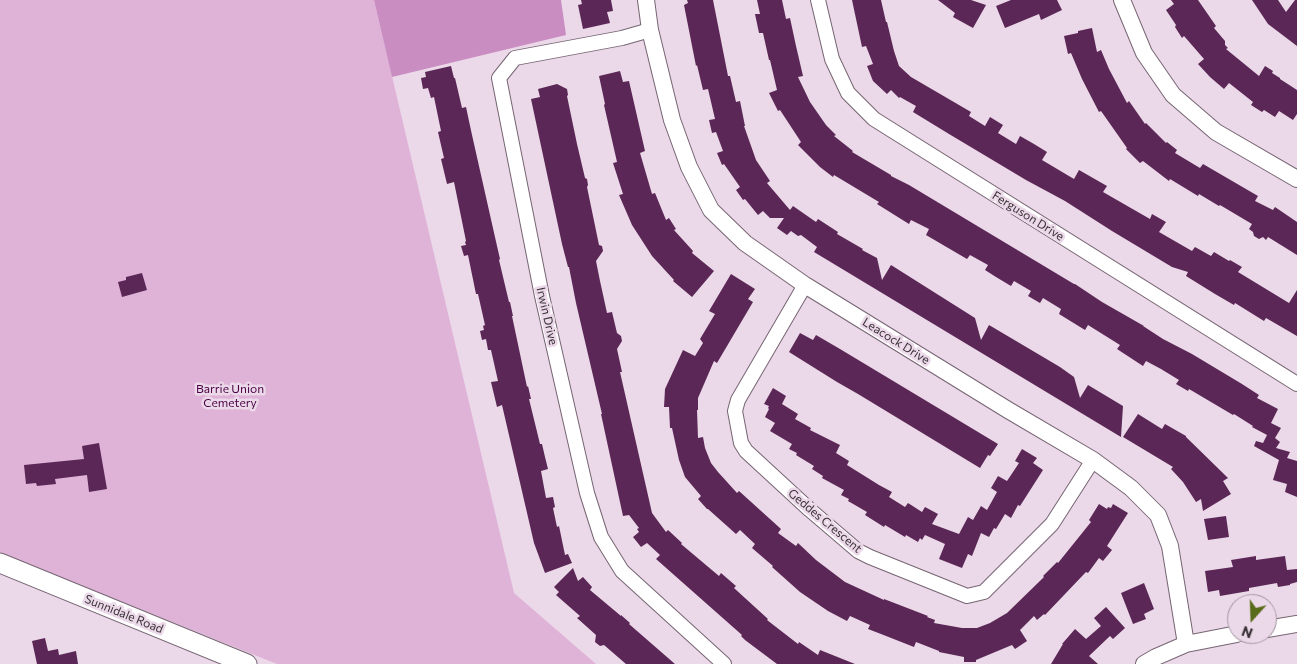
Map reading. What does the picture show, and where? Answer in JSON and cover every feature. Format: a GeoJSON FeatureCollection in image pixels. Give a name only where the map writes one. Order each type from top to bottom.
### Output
{"type":"FeatureCollection","features":[{"type":"Feature","properties":{"kind":"main road","name":"Sunnidale Road"},"geometry":{"type":"LineString","coordinates":[[0,563],[247,664]]}},
{"type":"Feature","properties":{"kind":"street","name":"Leacock Drive"},"geometry":{"type":"LineString","coordinates":[[646,0],[650,30],[672,120],[689,167],[711,210],[745,243],[805,284],[1000,405],[1093,460],[1131,488],[1158,515],[1170,546],[1186,644]]}},
{"type":"Feature","properties":{"kind":"street","name":"Ferguson Drive"},"geometry":{"type":"LineString","coordinates":[[818,0],[832,58],[848,93],[874,120],[1297,384]]}},
{"type":"Feature","properties":{"kind":"street"},"geometry":{"type":"LineString","coordinates":[[1122,0],[1144,53],[1173,95],[1216,132],[1297,178]]}},
{"type":"Feature","properties":{"kind":"street","name":"Irwin Drive"},"geometry":{"type":"LineString","coordinates":[[650,30],[622,38],[515,58],[499,78],[542,296],[587,493],[601,537],[622,571],[724,664]]}},
{"type":"Feature","properties":{"kind":"street","name":"Geddes Crescent"},"geometry":{"type":"LineString","coordinates":[[805,284],[738,400],[735,411],[741,443],[746,451],[858,551],[967,596],[984,592],[1052,524],[1093,460]]}},
{"type":"Feature","properties":{"kind":"street"},"geometry":{"type":"LineString","coordinates":[[1277,627],[1297,624]]}},
{"type":"Feature","properties":{"kind":"street"},"geometry":{"type":"LineString","coordinates":[[1144,664],[1186,644],[1227,636]]}},
{"type":"Feature","properties":{"kind":"green space","name":"Barrie Union Cemetery"},"geometry":{"type":"Polygon","coordinates":[[[0,0],[374,0],[514,593],[596,664],[277,664],[0,553],[0,0]]]}},
{"type":"Feature","properties":{"kind":"shaded area"},"geometry":{"type":"Polygon","coordinates":[[[374,0],[561,0],[566,35],[392,77],[374,0]]]}},
{"type":"Feature","properties":{"kind":"building"},"geometry":{"type":"Polygon","coordinates":[[[581,0],[611,0],[613,11],[607,12],[610,23],[583,29],[578,5],[582,4],[581,0]]]}},
{"type":"Feature","properties":{"kind":"building"},"geometry":{"type":"Polygon","coordinates":[[[687,0],[713,0],[728,76],[730,76],[736,102],[740,101],[744,126],[756,160],[770,181],[767,183],[790,210],[793,206],[816,222],[818,219],[838,232],[837,234],[877,258],[882,280],[891,265],[975,318],[981,340],[989,325],[1074,377],[1080,398],[1088,385],[1123,406],[1121,437],[814,252],[817,247],[801,235],[798,236],[791,231],[787,235],[777,228],[784,218],[770,218],[763,211],[758,215],[745,199],[743,200],[736,190],[740,187],[724,164],[722,165],[717,153],[723,151],[716,132],[712,133],[709,120],[715,119],[708,89],[703,90],[696,66],[684,5],[688,3],[687,0]]]}},
{"type":"Feature","properties":{"kind":"building"},"geometry":{"type":"Polygon","coordinates":[[[757,0],[782,0],[786,19],[790,18],[803,76],[798,77],[810,102],[826,125],[836,135],[834,136],[852,152],[1075,284],[1163,339],[1242,384],[1259,395],[1257,398],[1278,409],[1271,423],[1281,428],[1275,438],[1280,442],[1276,448],[1290,452],[1287,458],[1297,461],[1297,497],[1285,492],[1287,484],[1273,480],[1279,460],[1254,446],[1256,441],[1263,443],[1267,435],[1234,414],[1189,389],[1188,391],[1176,384],[1179,380],[1161,369],[1146,361],[1143,366],[1117,349],[1120,345],[1088,325],[1085,330],[1059,314],[1061,309],[1043,298],[1040,303],[1028,296],[1031,291],[1014,281],[1011,286],[985,270],[988,265],[970,255],[967,259],[926,235],[929,229],[911,220],[909,224],[877,204],[879,202],[834,175],[833,177],[820,167],[798,145],[801,142],[780,110],[778,111],[769,93],[777,90],[763,33],[759,33],[755,14],[760,14],[757,0]]]}},
{"type":"Feature","properties":{"kind":"building"},"geometry":{"type":"Polygon","coordinates":[[[852,0],[881,0],[899,66],[911,77],[971,112],[969,116],[985,126],[990,117],[1003,125],[998,133],[1016,144],[1020,136],[1034,144],[1047,152],[1042,160],[1074,179],[1079,170],[1107,186],[1103,192],[1150,219],[1152,214],[1166,222],[1159,232],[1192,251],[1195,247],[1211,256],[1214,252],[1230,260],[1242,267],[1238,272],[1289,303],[1297,290],[1297,336],[1266,318],[1264,321],[1235,303],[1234,305],[1215,294],[1186,276],[1188,272],[1172,267],[1065,201],[1026,180],[913,112],[916,106],[899,98],[891,90],[887,94],[873,81],[867,66],[873,64],[866,46],[862,47],[852,0]]]}},
{"type":"Feature","properties":{"kind":"building"},"geometry":{"type":"Polygon","coordinates":[[[938,0],[971,0],[986,5],[973,28],[953,17],[955,13],[938,0]]]}},
{"type":"Feature","properties":{"kind":"building"},"geometry":{"type":"Polygon","coordinates":[[[1011,0],[1057,0],[1062,10],[1041,20],[1039,14],[1005,28],[996,6],[1011,0]]]}},
{"type":"Feature","properties":{"kind":"building"},"geometry":{"type":"Polygon","coordinates":[[[1171,0],[1198,0],[1216,26],[1214,28],[1225,41],[1225,45],[1228,48],[1226,49],[1259,76],[1265,66],[1297,90],[1297,114],[1293,120],[1279,111],[1275,117],[1264,110],[1262,112],[1251,105],[1253,102],[1229,83],[1224,89],[1210,77],[1198,64],[1204,59],[1184,36],[1182,38],[1166,10],[1174,4],[1171,0]]]}},
{"type":"Feature","properties":{"kind":"building"},"geometry":{"type":"Polygon","coordinates":[[[1252,0],[1278,0],[1286,12],[1297,0],[1297,46],[1268,24],[1252,0]]]}},
{"type":"Feature","properties":{"kind":"building"},"geometry":{"type":"Polygon","coordinates":[[[1092,28],[1097,52],[1101,50],[1127,103],[1129,101],[1145,124],[1166,143],[1177,150],[1175,153],[1200,168],[1203,164],[1258,196],[1255,201],[1273,210],[1275,207],[1297,222],[1297,255],[1268,237],[1266,240],[1263,237],[1259,239],[1254,236],[1253,232],[1249,229],[1252,224],[1199,194],[1198,196],[1170,179],[1169,181],[1143,161],[1140,163],[1126,149],[1101,111],[1099,112],[1071,53],[1068,54],[1064,36],[1092,28]]]}},
{"type":"Feature","properties":{"kind":"building"},"geometry":{"type":"Polygon","coordinates":[[[451,66],[462,108],[466,107],[531,399],[529,399],[548,469],[541,471],[546,498],[553,497],[555,507],[553,508],[565,555],[568,554],[572,563],[545,573],[534,543],[502,405],[497,407],[491,382],[498,381],[491,350],[488,350],[486,339],[482,340],[480,331],[484,330],[483,326],[485,325],[468,255],[464,256],[461,246],[466,245],[466,241],[454,182],[447,184],[441,159],[444,158],[438,132],[441,131],[434,97],[431,98],[428,88],[423,89],[421,78],[426,77],[425,72],[451,66]]]}},
{"type":"Feature","properties":{"kind":"building"},"geometry":{"type":"Polygon","coordinates":[[[620,71],[623,82],[629,81],[645,151],[640,153],[652,194],[655,193],[666,220],[669,218],[676,229],[674,230],[693,251],[692,253],[714,271],[692,297],[673,281],[652,256],[632,225],[619,195],[623,194],[613,163],[617,162],[599,76],[620,71]]]}},
{"type":"Feature","properties":{"kind":"building"},"geometry":{"type":"Polygon","coordinates":[[[557,84],[567,89],[577,144],[585,178],[587,179],[599,245],[602,246],[603,251],[596,261],[607,313],[612,312],[617,333],[621,336],[622,341],[617,349],[622,372],[620,372],[652,513],[666,532],[668,530],[681,544],[719,576],[721,573],[736,586],[734,588],[767,620],[798,644],[799,642],[818,655],[820,650],[855,664],[777,664],[745,640],[742,635],[656,559],[660,555],[647,543],[641,547],[633,537],[639,532],[637,529],[639,528],[629,515],[623,516],[531,99],[540,97],[538,89],[557,84]]]}},
{"type":"Feature","properties":{"kind":"building"},"geometry":{"type":"Polygon","coordinates":[[[142,273],[147,290],[122,297],[118,282],[126,280],[126,277],[142,273]]]}},
{"type":"Feature","properties":{"kind":"building"},"geometry":{"type":"Polygon","coordinates":[[[731,274],[755,289],[748,299],[753,302],[717,363],[714,361],[698,398],[698,438],[703,437],[711,463],[737,493],[739,491],[781,529],[778,533],[796,546],[798,543],[816,560],[845,582],[884,600],[928,616],[935,620],[934,623],[962,628],[977,628],[1007,613],[1058,563],[1091,522],[1089,520],[1099,504],[1107,509],[1108,507],[1111,508],[1113,504],[1128,513],[1107,546],[1112,550],[1103,561],[1099,558],[1088,573],[1086,572],[1045,615],[1037,620],[1034,616],[1020,630],[1027,641],[1015,649],[1012,645],[976,660],[976,662],[964,662],[964,657],[939,652],[916,642],[914,647],[868,629],[870,625],[850,616],[847,621],[800,592],[752,548],[755,544],[740,530],[736,534],[698,499],[701,496],[685,477],[679,460],[672,428],[670,428],[669,407],[664,407],[665,389],[683,350],[695,356],[703,343],[700,339],[715,314],[709,311],[731,274]]]}},
{"type":"Feature","properties":{"kind":"building"},"geometry":{"type":"Polygon","coordinates":[[[800,333],[813,340],[816,335],[998,444],[980,468],[789,352],[800,333]]]}},
{"type":"Feature","properties":{"kind":"building"},"geometry":{"type":"Polygon","coordinates":[[[773,388],[786,396],[782,404],[798,414],[795,419],[811,428],[810,430],[840,445],[836,453],[849,461],[847,465],[892,492],[889,497],[905,507],[908,503],[922,512],[925,507],[938,514],[932,524],[959,534],[968,517],[973,520],[981,506],[987,510],[997,492],[991,488],[998,476],[1007,481],[1019,463],[1015,461],[1022,449],[1037,458],[1033,463],[1043,470],[1011,518],[1005,514],[989,537],[981,533],[972,556],[968,554],[962,568],[939,559],[945,544],[925,535],[918,542],[906,535],[905,537],[885,525],[884,527],[865,515],[867,512],[841,495],[844,490],[822,478],[823,476],[812,469],[814,466],[789,449],[792,444],[770,431],[775,423],[765,417],[769,406],[764,404],[773,388]]]}},
{"type":"Feature","properties":{"kind":"building"},"geometry":{"type":"Polygon","coordinates":[[[1138,414],[1162,429],[1165,424],[1186,436],[1228,478],[1223,481],[1231,494],[1203,511],[1201,499],[1196,502],[1183,482],[1171,469],[1173,467],[1123,437],[1138,414]]]}},
{"type":"Feature","properties":{"kind":"building"},"geometry":{"type":"Polygon","coordinates":[[[99,443],[107,489],[89,492],[87,475],[55,479],[56,484],[37,486],[36,483],[26,484],[24,465],[84,459],[82,446],[99,443]]]}},
{"type":"Feature","properties":{"kind":"building"},"geometry":{"type":"Polygon","coordinates":[[[1226,516],[1229,537],[1208,540],[1204,519],[1226,516]]]}},
{"type":"Feature","properties":{"kind":"building"},"geometry":{"type":"Polygon","coordinates":[[[1256,556],[1256,560],[1285,556],[1287,570],[1297,569],[1297,582],[1278,587],[1277,583],[1249,588],[1249,591],[1220,596],[1219,590],[1208,592],[1205,571],[1233,567],[1231,560],[1256,556]]]}},
{"type":"Feature","properties":{"kind":"building"},"geometry":{"type":"Polygon","coordinates":[[[573,568],[578,581],[583,577],[592,587],[590,590],[675,664],[626,664],[604,645],[600,646],[595,642],[596,635],[577,618],[580,616],[556,595],[559,592],[554,587],[573,568]]]}},
{"type":"Feature","properties":{"kind":"building"},"geometry":{"type":"Polygon","coordinates":[[[1144,583],[1154,609],[1144,614],[1146,619],[1133,624],[1121,593],[1144,583]]]}},
{"type":"Feature","properties":{"kind":"building"},"geometry":{"type":"Polygon","coordinates":[[[1106,607],[1125,628],[1113,639],[1110,636],[1089,656],[1098,664],[1051,664],[1062,644],[1075,629],[1086,639],[1101,626],[1094,618],[1106,607]]]}},
{"type":"Feature","properties":{"kind":"building"},"geometry":{"type":"Polygon","coordinates":[[[45,638],[48,651],[58,649],[59,655],[76,651],[78,664],[37,664],[32,641],[45,638]]]}}]}
